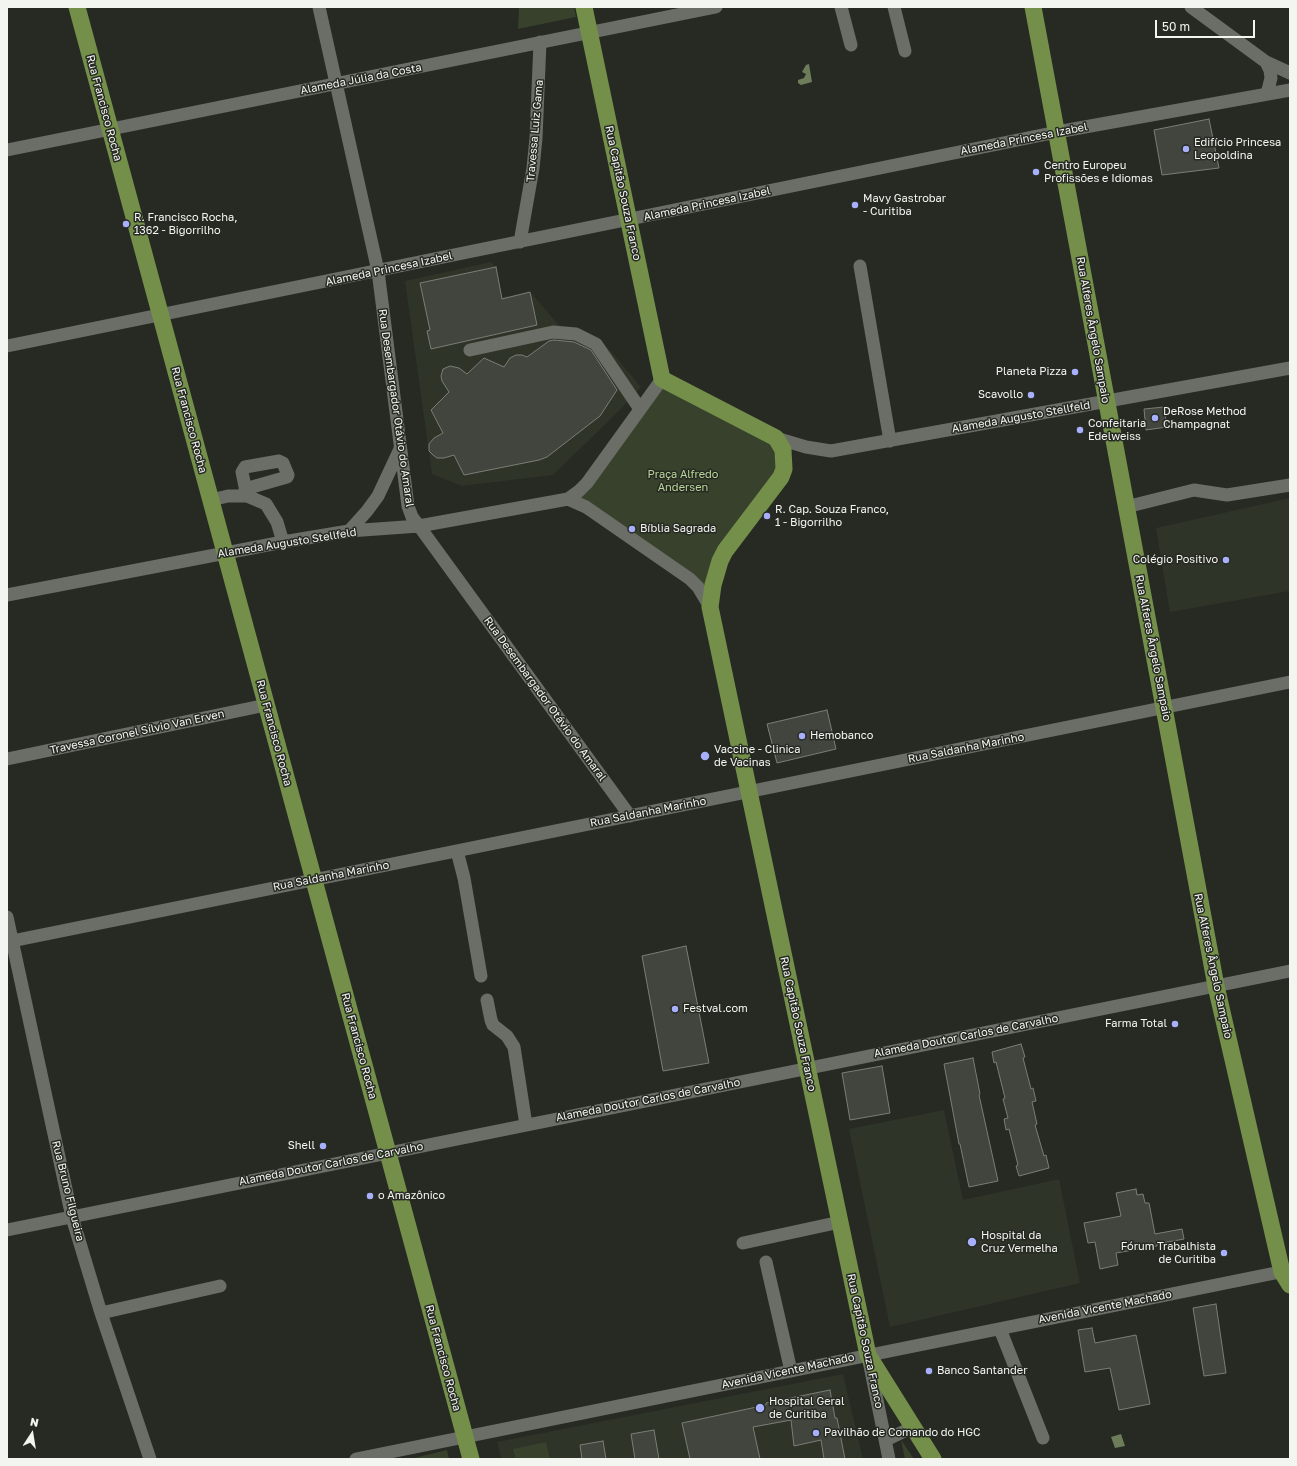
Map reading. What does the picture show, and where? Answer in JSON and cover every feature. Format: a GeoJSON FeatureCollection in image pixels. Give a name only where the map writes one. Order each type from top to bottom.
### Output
{"type":"FeatureCollection","features":[{"type":"Feature","properties":{"kind":"main road","name":"Rua Francisco Rocha"},"geometry":{"type":"LineString","coordinates":[[77,7],[471,1459]]}},
{"type":"Feature","properties":{"kind":"main road","name":"Rua Capitão Souza Franco"},"geometry":{"type":"LineString","coordinates":[[584,7],[662,379]]}},
{"type":"Feature","properties":{"kind":"main road","name":"Rua Alferes Ângelo Sampaio"},"geometry":{"type":"LineString","coordinates":[[1033,7],[1216,986],[1287,1275]]}},
{"type":"Feature","properties":{"kind":"main road"},"geometry":{"type":"LineString","coordinates":[[662,379],[776,438],[783,450],[785,460],[781,477],[725,551],[716,573],[710,607]]}},
{"type":"Feature","properties":{"kind":"main road","name":"Rua Capitão Souza Franco"},"geometry":{"type":"LineString","coordinates":[[710,607],[868,1355]]}},
{"type":"Feature","properties":{"kind":"main road"},"geometry":{"type":"LineString","coordinates":[[868,1355],[933,1459]]}},
{"type":"Feature","properties":{"kind":"street","name":"Rua Desembargador Otávio do Amaral"},"geometry":{"type":"LineString","coordinates":[[319,7],[378,271],[400,449],[408,506],[412,517],[630,816]]}},
{"type":"Feature","properties":{"kind":"street","name":"Alameda Júlia da Costa"},"geometry":{"type":"LineString","coordinates":[[7,150],[716,7]]}},
{"type":"Feature","properties":{"kind":"street"},"geometry":{"type":"LineString","coordinates":[[841,7],[851,45]]}},
{"type":"Feature","properties":{"kind":"street"},"geometry":{"type":"LineString","coordinates":[[894,7],[905,51]]}},
{"type":"Feature","properties":{"kind":"street"},"geometry":{"type":"LineString","coordinates":[[1191,7],[1266,62],[1290,73]]}},
{"type":"Feature","properties":{"kind":"street","name":"Travessa Luiz Gama"},"geometry":{"type":"LineString","coordinates":[[520,242],[533,168],[536,138],[540,42]]}},
{"type":"Feature","properties":{"kind":"street"},"geometry":{"type":"LineString","coordinates":[[1266,62],[1270,70],[1271,78],[1267,94]]}},
{"type":"Feature","properties":{"kind":"street","name":"Alameda Princesa Izabel"},"geometry":{"type":"LineString","coordinates":[[7,346],[1057,132],[1290,90]]}},
{"type":"Feature","properties":{"kind":"street"},"geometry":{"type":"LineString","coordinates":[[860,266],[890,440]]}},
{"type":"Feature","properties":{"kind":"street"},"geometry":{"type":"LineString","coordinates":[[470,350],[553,332],[576,334],[596,344],[640,409]]}},
{"type":"Feature","properties":{"kind":"street","name":"Alameda Augusto Stellfeld"},"geometry":{"type":"LineString","coordinates":[[776,438],[806,447],[831,451],[1290,368]]}},
{"type":"Feature","properties":{"kind":"street"},"geometry":{"type":"LineString","coordinates":[[568,499],[580,491],[587,483],[662,379]]}},
{"type":"Feature","properties":{"kind":"street"},"geometry":{"type":"LineString","coordinates":[[349,532],[378,496],[400,449]]}},
{"type":"Feature","properties":{"kind":"street"},"geometry":{"type":"LineString","coordinates":[[211,500],[246,492],[287,477],[288,474],[283,463],[279,461],[245,467],[242,472],[246,492],[266,504],[277,522],[283,542]]}},
{"type":"Feature","properties":{"kind":"street"},"geometry":{"type":"LineString","coordinates":[[266,504],[271,482]]}},
{"type":"Feature","properties":{"kind":"street"},"geometry":{"type":"LineString","coordinates":[[1126,507],[1194,490],[1227,495],[1290,485]]}},
{"type":"Feature","properties":{"kind":"street"},"geometry":{"type":"LineString","coordinates":[[568,499],[586,507],[690,579],[698,587],[710,607]]}},
{"type":"Feature","properties":{"kind":"street","name":"Alameda Augusto Stellfeld"},"geometry":{"type":"LineString","coordinates":[[7,594],[283,542],[349,532],[419,526],[568,499]]}},
{"type":"Feature","properties":{"kind":"street","name":"Rua Saldanha Marinho"},"geometry":{"type":"LineString","coordinates":[[10,942],[1290,682]]}},
{"type":"Feature","properties":{"kind":"street","name":"Travessa Coronel Sílvio Van Erven"},"geometry":{"type":"LineString","coordinates":[[7,759],[266,705]]}},
{"type":"Feature","properties":{"kind":"street"},"geometry":{"type":"LineString","coordinates":[[457,851],[464,878],[481,976]]}},
{"type":"Feature","properties":{"kind":"street","name":"Rua Bruno Filgueira"},"geometry":{"type":"LineString","coordinates":[[7,918],[10,942],[72,1216],[101,1313],[150,1459]]}},
{"type":"Feature","properties":{"kind":"street","name":"Alameda Doutor Carlos de Carvalho"},"geometry":{"type":"LineString","coordinates":[[7,1230],[1290,971]]}},
{"type":"Feature","properties":{"kind":"street"},"geometry":{"type":"LineString","coordinates":[[487,1000],[493,1025],[507,1036],[514,1048],[526,1125]]}},
{"type":"Feature","properties":{"kind":"street"},"geometry":{"type":"LineString","coordinates":[[742,1243],[840,1222]]}},
{"type":"Feature","properties":{"kind":"street"},"geometry":{"type":"LineString","coordinates":[[766,1262],[791,1371]]}},
{"type":"Feature","properties":{"kind":"street","name":"Avenida Vicente Machado"},"geometry":{"type":"LineString","coordinates":[[356,1459],[868,1355],[1287,1275]]}},
{"type":"Feature","properties":{"kind":"street"},"geometry":{"type":"LineString","coordinates":[[101,1313],[220,1286]]}},
{"type":"Feature","properties":{"kind":"street"},"geometry":{"type":"LineString","coordinates":[[1000,1329],[1043,1438]]}},
{"type":"Feature","properties":{"kind":"street","name":"Rua Capitão Souza Franco"},"geometry":{"type":"LineString","coordinates":[[868,1355],[890,1459]]}},
{"type":"Feature","properties":{"kind":"street"},"geometry":{"type":"LineString","coordinates":[[886,1440],[913,1427]]}},
{"type":"Feature","properties":{"kind":"shaded area"},"geometry":{"type":"Polygon","coordinates":[[[809,64],[812,82],[801,85],[798,83],[798,80],[804,78],[806,74],[802,72],[806,65],[809,64]]]}},
{"type":"Feature","properties":{"kind":"shaded area"},"geometry":{"type":"Polygon","coordinates":[[[491,262],[496,267],[502,297],[530,292],[560,326],[587,333],[609,349],[641,387],[621,409],[553,475],[462,486],[432,474],[405,281],[491,262]]]}},
{"type":"Feature","properties":{"kind":"shaded area","name":"Colégio Positivo"},"geometry":{"type":"Polygon","coordinates":[[[1290,498],[1290,591],[1170,612],[1156,528],[1290,498]]]}},
{"type":"Feature","properties":{"kind":"shaded area","name":"Hospital da Cruz Vermelha"},"geometry":{"type":"Polygon","coordinates":[[[944,1110],[963,1200],[1059,1179],[1080,1283],[890,1327],[849,1129],[944,1110]]]}},
{"type":"Feature","properties":{"kind":"shaded area","name":"Hospital Geral de Curitiba"},"geometry":{"type":"Polygon","coordinates":[[[843,1374],[863,1459],[501,1459],[497,1442],[843,1374]]]}},
{"type":"Feature","properties":{"kind":"shaded area"},"geometry":{"type":"Polygon","coordinates":[[[1121,1434],[1125,1446],[1115,1448],[1111,1437],[1121,1434]]]}},
{"type":"Feature","properties":{"kind":"green space"},"geometry":{"type":"Polygon","coordinates":[[[519,7],[574,7],[576,17],[518,29],[519,7]]]}},
{"type":"Feature","properties":{"kind":"green space","name":"Praça Alfredo Andersen"},"geometry":{"type":"Polygon","coordinates":[[[662,379],[776,438],[785,460],[705,596],[579,503],[579,491],[662,379]]]}},
{"type":"Feature","properties":{"kind":"green space"},"geometry":{"type":"Polygon","coordinates":[[[901,1440],[914,1459],[905,1459],[901,1440]]]}},
{"type":"Feature","properties":{"kind":"green space"},"geometry":{"type":"Polygon","coordinates":[[[546,1442],[550,1459],[516,1459],[513,1449],[546,1442]]]}},
{"type":"Feature","properties":{"kind":"green space"},"geometry":{"type":"Polygon","coordinates":[[[447,1450],[449,1459],[410,1459],[447,1450]]]}},
{"type":"Feature","properties":{"kind":"building","name":"Edifício Princesa Leopoldina"},"geometry":{"type":"Polygon","coordinates":[[[1209,119],[1219,168],[1162,175],[1154,130],[1209,119]]]}},
{"type":"Feature","properties":{"kind":"building"},"geometry":{"type":"Polygon","coordinates":[[[496,267],[502,299],[530,292],[537,325],[431,349],[427,331],[430,330],[420,283],[496,267]]]}},
{"type":"Feature","properties":{"kind":"building"},"geometry":{"type":"Polygon","coordinates":[[[549,341],[574,342],[591,350],[617,390],[600,416],[547,457],[539,460],[464,475],[454,455],[444,458],[437,458],[429,451],[429,444],[434,438],[443,433],[431,410],[449,392],[442,381],[441,376],[443,369],[450,366],[459,368],[467,374],[484,358],[504,367],[510,358],[516,355],[527,357],[549,341]]]}},
{"type":"Feature","properties":{"kind":"building","name":"DeRose Method Champagnat"},"geometry":{"type":"Polygon","coordinates":[[[1164,407],[1167,427],[1146,430],[1144,409],[1164,407]]]}},
{"type":"Feature","properties":{"kind":"building","name":"Hemobanco"},"geometry":{"type":"Polygon","coordinates":[[[827,710],[836,749],[777,763],[767,724],[827,710]]]}},
{"type":"Feature","properties":{"kind":"building","name":"Festval.com"},"geometry":{"type":"Polygon","coordinates":[[[686,946],[709,1063],[663,1071],[642,956],[686,946]]]}},
{"type":"Feature","properties":{"kind":"building"},"geometry":{"type":"Polygon","coordinates":[[[1021,1044],[1031,1089],[1033,1088],[1036,1101],[1032,1102],[1037,1124],[1035,1125],[1049,1168],[1019,1176],[1016,1166],[1018,1165],[1009,1129],[1006,1130],[1004,1119],[1008,1118],[1003,1099],[1005,1098],[992,1052],[1021,1044]]]}},
{"type":"Feature","properties":{"kind":"building"},"geometry":{"type":"Polygon","coordinates":[[[973,1058],[979,1095],[998,1181],[969,1187],[959,1144],[944,1064],[973,1058]]]}},
{"type":"Feature","properties":{"kind":"building"},"geometry":{"type":"Polygon","coordinates":[[[882,1066],[890,1113],[850,1120],[842,1073],[882,1066]]]}},
{"type":"Feature","properties":{"kind":"building"},"geometry":{"type":"Polygon","coordinates":[[[1136,1189],[1137,1195],[1143,1194],[1145,1203],[1149,1203],[1155,1234],[1182,1229],[1184,1239],[1157,1244],[1157,1246],[1116,1253],[1118,1265],[1100,1269],[1095,1242],[1088,1243],[1084,1223],[1121,1216],[1116,1193],[1136,1189]]]}},
{"type":"Feature","properties":{"kind":"building"},"geometry":{"type":"Polygon","coordinates":[[[1216,1304],[1226,1373],[1204,1376],[1193,1308],[1216,1304]]]}},
{"type":"Feature","properties":{"kind":"building"},"geometry":{"type":"Polygon","coordinates":[[[1092,1328],[1095,1343],[1136,1335],[1150,1404],[1119,1410],[1110,1368],[1085,1372],[1078,1330],[1092,1328]]]}},
{"type":"Feature","properties":{"kind":"building"},"geometry":{"type":"Polygon","coordinates":[[[830,1390],[845,1459],[824,1459],[821,1440],[794,1446],[791,1420],[753,1427],[760,1459],[690,1459],[682,1423],[766,1405],[766,1403],[830,1390]]]}},
{"type":"Feature","properties":{"kind":"building"},"geometry":{"type":"Polygon","coordinates":[[[654,1430],[659,1459],[635,1459],[631,1434],[654,1430]]]}},
{"type":"Feature","properties":{"kind":"building"},"geometry":{"type":"Polygon","coordinates":[[[603,1441],[606,1459],[582,1459],[580,1445],[603,1441]]]}},
{"type":"Feature","properties":{"kind":"place","name":"Edifício Princesa Leopoldina"},"geometry":{"type":"Point","coordinates":[1186,149]}},
{"type":"Feature","properties":{"kind":"place","name":"Centro Europeu Profissões e Idiomas"},"geometry":{"type":"Point","coordinates":[1036,172]}},
{"type":"Feature","properties":{"kind":"place","name":"Mavy Gastrobar - Curitiba"},"geometry":{"type":"Point","coordinates":[855,205]}},
{"type":"Feature","properties":{"kind":"place","name":"R. Francisco Rocha, 1362 - Bigorrilho"},"geometry":{"type":"Point","coordinates":[126,224]}},
{"type":"Feature","properties":{"kind":"place","name":"Planeta Pizza"},"geometry":{"type":"Point","coordinates":[1075,372]}},
{"type":"Feature","properties":{"kind":"place","name":"Scavollo"},"geometry":{"type":"Point","coordinates":[1031,395]}},
{"type":"Feature","properties":{"kind":"place","name":"DeRose Method Champagnat"},"geometry":{"type":"Point","coordinates":[1155,418]}},
{"type":"Feature","properties":{"kind":"place","name":"Confeitaria Edelweiss"},"geometry":{"type":"Point","coordinates":[1080,430]}},
{"type":"Feature","properties":{"kind":"place","name":"R. Cap. Souza Franco, 1 - Bigorrilho"},"geometry":{"type":"Point","coordinates":[767,516]}},
{"type":"Feature","properties":{"kind":"place","name":"Bíblia Sagrada"},"geometry":{"type":"Point","coordinates":[632,529]}},
{"type":"Feature","properties":{"kind":"place","name":"Colégio Positivo"},"geometry":{"type":"Point","coordinates":[1226,560]}},
{"type":"Feature","properties":{"kind":"place","name":"Hemobanco"},"geometry":{"type":"Point","coordinates":[802,736]}},
{"type":"Feature","properties":{"kind":"place","name":"Vaccine - Clinica de Vacinas"},"geometry":{"type":"Point","coordinates":[705,756]}},
{"type":"Feature","properties":{"kind":"place","name":"Festval.com"},"geometry":{"type":"Point","coordinates":[675,1009]}},
{"type":"Feature","properties":{"kind":"place","name":"Farma Total"},"geometry":{"type":"Point","coordinates":[1175,1024]}},
{"type":"Feature","properties":{"kind":"place","name":"Shell"},"geometry":{"type":"Point","coordinates":[323,1146]}},
{"type":"Feature","properties":{"kind":"place","name":"o Amazônico"},"geometry":{"type":"Point","coordinates":[370,1196]}},
{"type":"Feature","properties":{"kind":"place","name":"Hospital da Cruz Vermelha"},"geometry":{"type":"Point","coordinates":[972,1242]}},
{"type":"Feature","properties":{"kind":"place","name":"Fórum Trabalhista de Curitiba"},"geometry":{"type":"Point","coordinates":[1224,1253]}},
{"type":"Feature","properties":{"kind":"place","name":"Banco Santander"},"geometry":{"type":"Point","coordinates":[929,1371]}},
{"type":"Feature","properties":{"kind":"place","name":"Hospital Geral de Curitiba"},"geometry":{"type":"Point","coordinates":[760,1408]}},
{"type":"Feature","properties":{"kind":"place","name":"Pavilhão de Comando do HGC"},"geometry":{"type":"Point","coordinates":[816,1433]}}]}
